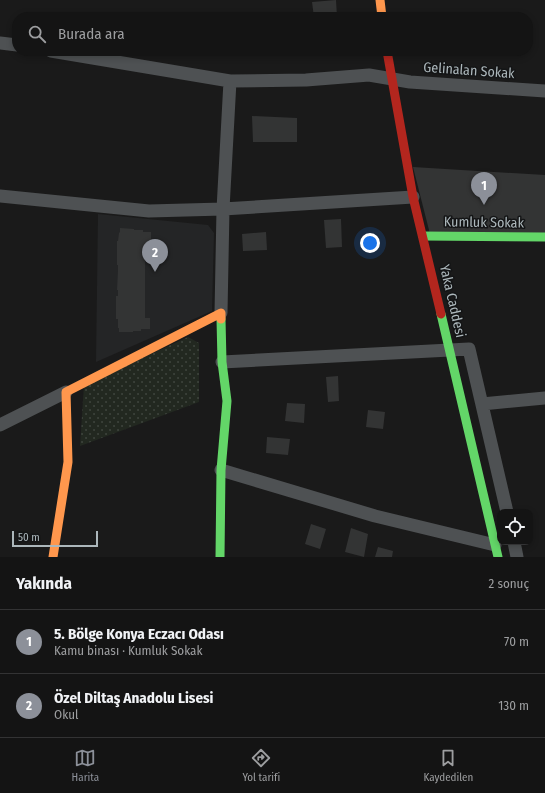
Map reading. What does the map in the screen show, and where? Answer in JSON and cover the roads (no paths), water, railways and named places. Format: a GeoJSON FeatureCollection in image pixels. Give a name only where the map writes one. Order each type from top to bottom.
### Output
{"type":"FeatureCollection","features":[{"type":"Feature","properties":{"kind":"street"},"geometry":{"type":"LineString","coordinates":[[380,0],[381,12]]}},
{"type":"Feature","properties":{"kind":"street"},"geometry":{"type":"LineString","coordinates":[[0,43],[12,44]]}},
{"type":"Feature","properties":{"kind":"street","name":"Gelinalan Sokak"},"geometry":{"type":"LineString","coordinates":[[81,56],[230,81],[306,80],[369,75],[410,82],[545,91]]}},
{"type":"Feature","properties":{"kind":"street","name":"Yaka Caddesi"},"geometry":{"type":"LineString","coordinates":[[388,56],[413,197],[497,551]]}},
{"type":"Feature","properties":{"kind":"street"},"geometry":{"type":"LineString","coordinates":[[220,557],[221,470],[228,400],[222,362],[221,313],[223,209],[230,81]]}},
{"type":"Feature","properties":{"kind":"street"},"geometry":{"type":"LineString","coordinates":[[0,196],[149,211],[223,209],[413,197]]}},
{"type":"Feature","properties":{"kind":"street","name":"Kumluk Sokak"},"geometry":{"type":"LineString","coordinates":[[422,236],[545,237]]}},
{"type":"Feature","properties":{"kind":"street"},"geometry":{"type":"LineString","coordinates":[[0,425],[221,313]]}},
{"type":"Feature","properties":{"kind":"street"},"geometry":{"type":"LineString","coordinates":[[222,362],[469,349],[506,509]]}},
{"type":"Feature","properties":{"kind":"street"},"geometry":{"type":"LineString","coordinates":[[53,557],[68,462],[66,392]]}},
{"type":"Feature","properties":{"kind":"street"},"geometry":{"type":"LineString","coordinates":[[482,404],[545,398]]}},
{"type":"Feature","properties":{"kind":"street"},"geometry":{"type":"LineString","coordinates":[[221,470],[497,551]]}},
{"type":"Feature","properties":{"kind":"street"},"geometry":{"type":"LineString","coordinates":[[515,545],[517,557]]}},
{"type":"Feature","properties":{"kind":"place","name":"5. Bölge Konya Eczacı Odası"},"geometry":{"type":"Point","coordinates":[484,205]}},
{"type":"Feature","properties":{"kind":"place","name":"Özel Diltaş Anadolu Lisesi"},"geometry":{"type":"Point","coordinates":[155,272]}}]}
